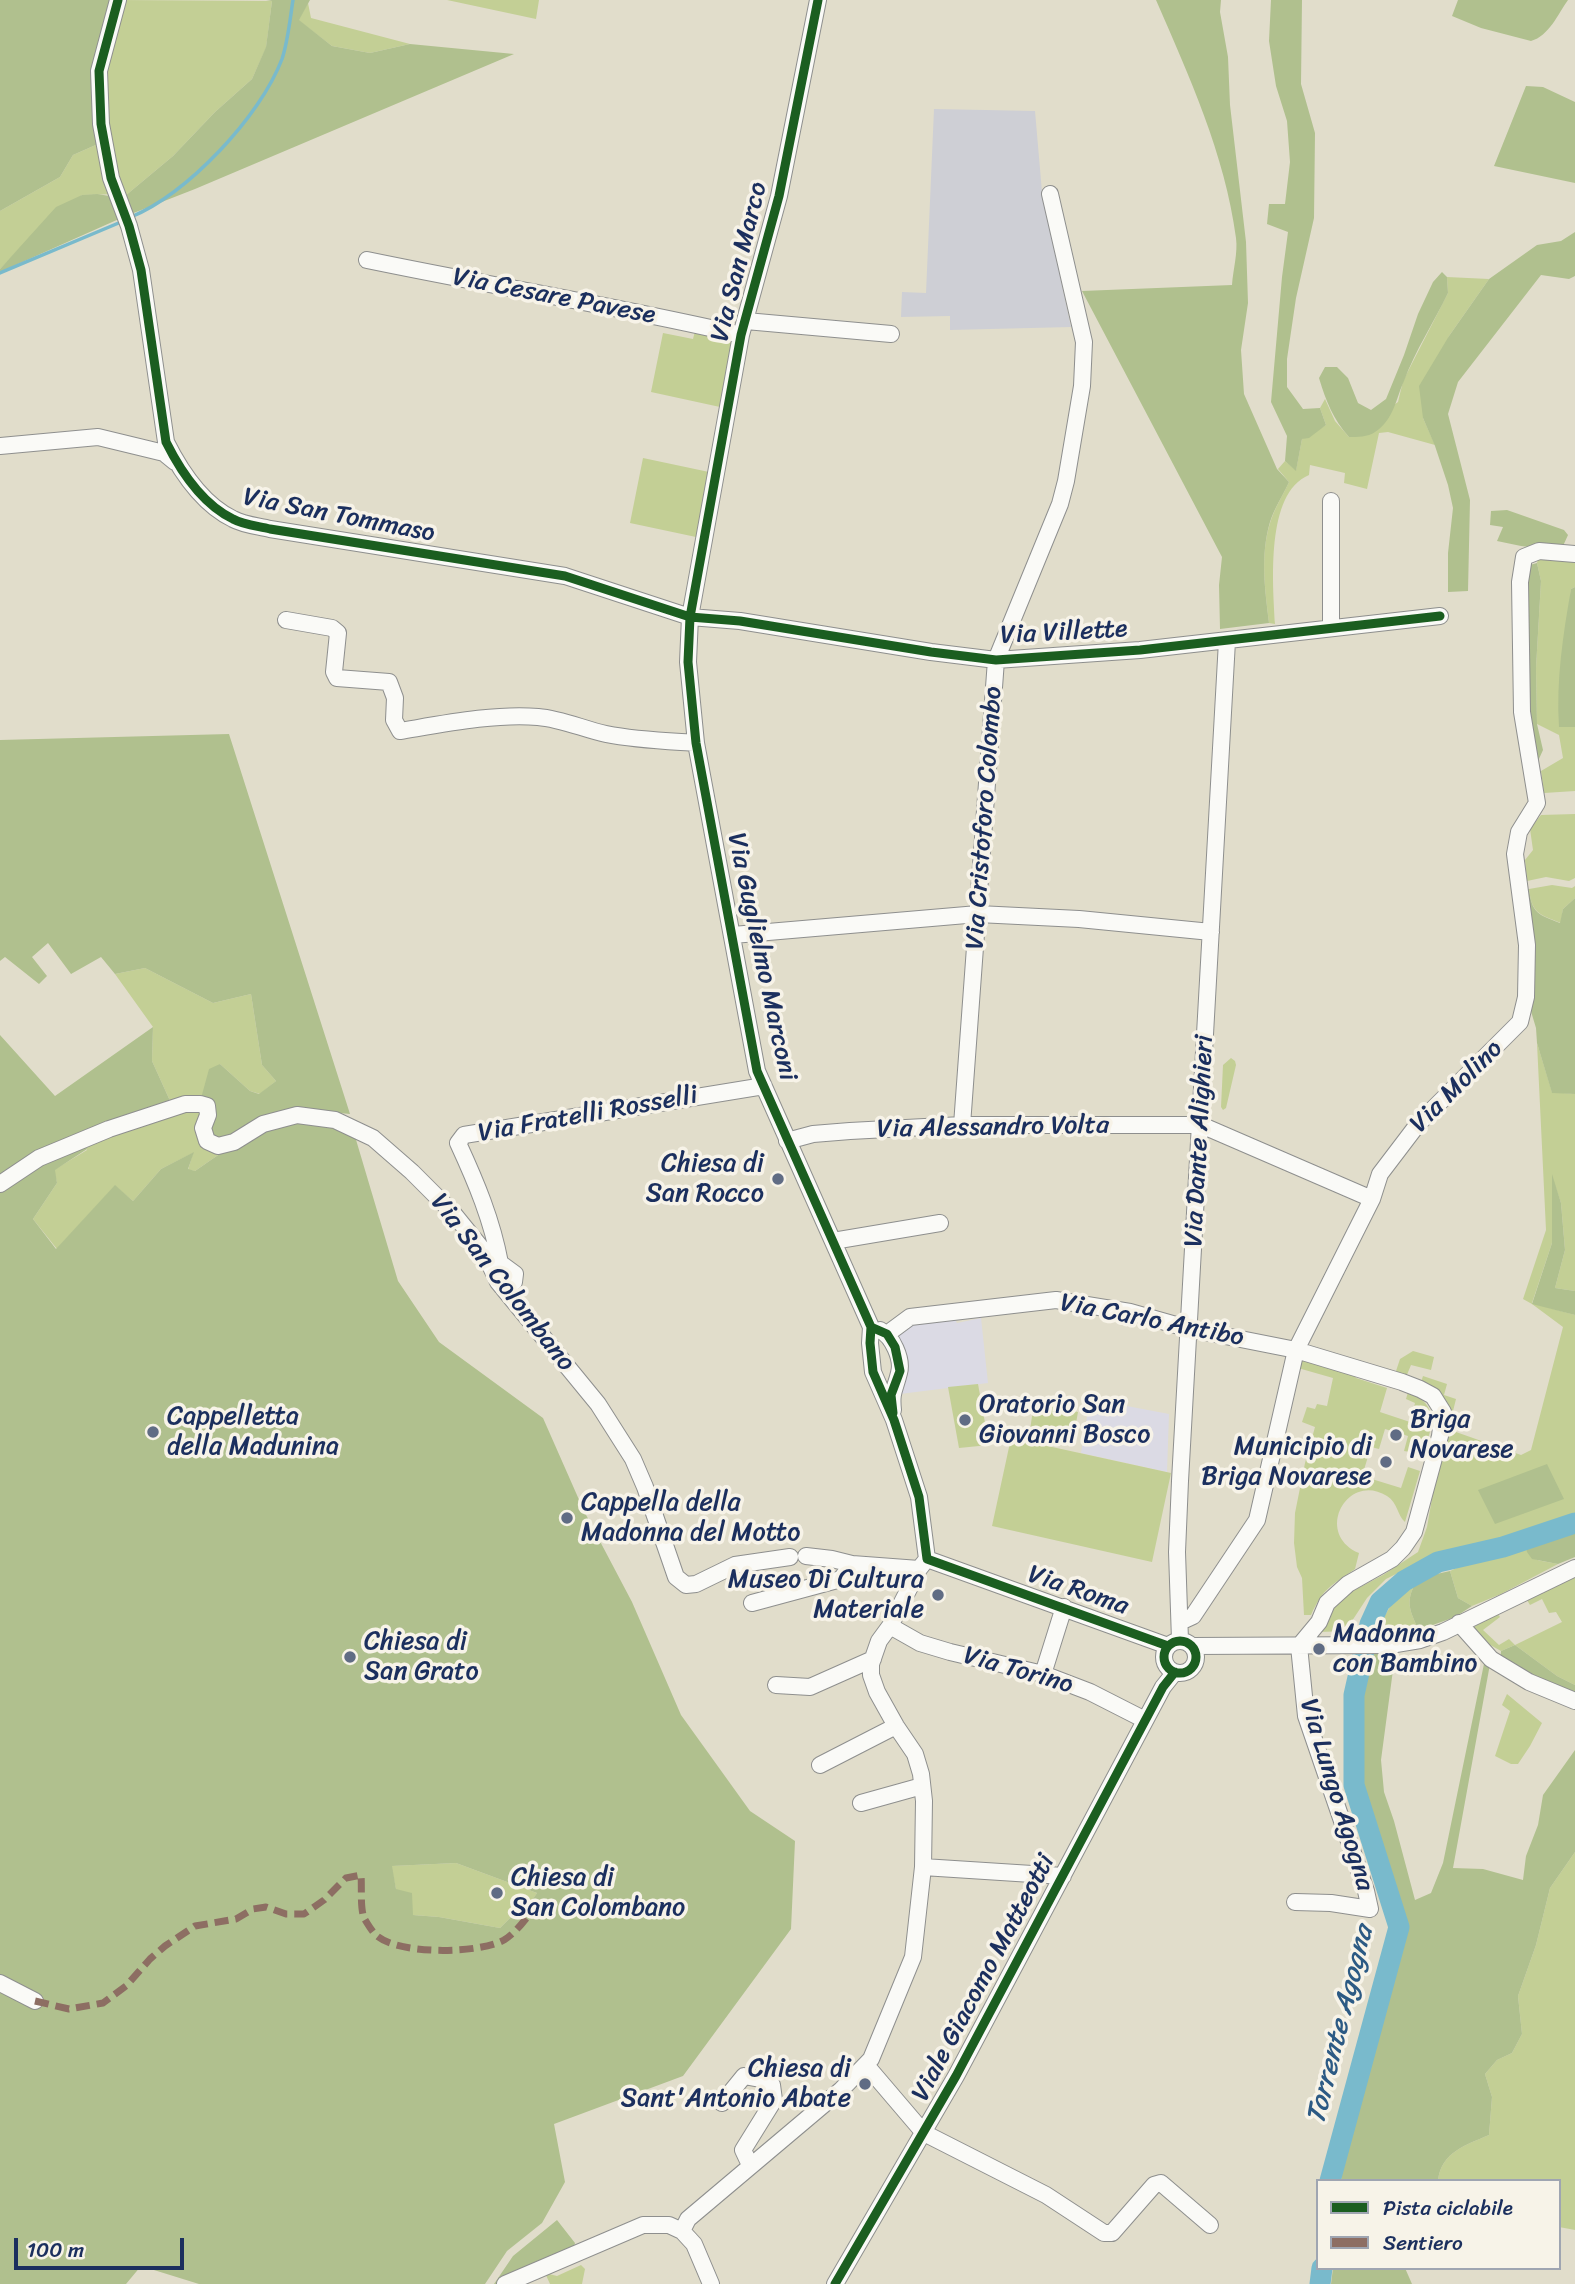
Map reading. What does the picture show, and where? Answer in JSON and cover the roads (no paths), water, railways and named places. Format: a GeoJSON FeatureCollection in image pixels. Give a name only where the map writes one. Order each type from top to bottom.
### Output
{"type":"FeatureCollection","features":[{"type":"Feature","properties":{"kind":"street","name":"Via San Tommaso"},"geometry":{"type":"LineString","coordinates":[[118,0],[99,71],[101,124],[111,178],[129,226],[141,270],[166,442],[176,464],[208,502],[235,521],[270,529],[565,576],[690,617]]}},
{"type":"Feature","properties":{"kind":"street","name":"Via San Marco"},"geometry":{"type":"LineString","coordinates":[[690,617],[744,328],[779,196],[818,0]]}},
{"type":"Feature","properties":{"kind":"street","name":"Via Cristoforo Colombo"},"geometry":{"type":"LineString","coordinates":[[962,1125],[996,660],[1060,504],[1082,386],[1084,342],[1050,194]]}},
{"type":"Feature","properties":{"kind":"street","name":"Via Cesare Pavese"},"geometry":{"type":"LineString","coordinates":[[367,260],[499,287],[744,328],[891,334]]}},
{"type":"Feature","properties":{"kind":"street"},"geometry":{"type":"LineString","coordinates":[[0,446],[98,437],[164,453],[176,464]]}},
{"type":"Feature","properties":{"kind":"street"},"geometry":{"type":"LineString","coordinates":[[1331,501],[1331,628]]}},
{"type":"Feature","properties":{"kind":"street","name":"Via Molino"},"geometry":{"type":"LineString","coordinates":[[1180,1622],[1193,1616],[1258,1520],[1296,1350],[1372,1199],[1380,1174],[1418,1124],[1520,1022],[1526,997],[1527,945],[1515,854],[1519,832],[1537,803],[1522,712],[1520,582],[1524,557],[1539,551],[1575,554]]}},
{"type":"Feature","properties":{"kind":"street","name":"Via Villette"},"geometry":{"type":"LineString","coordinates":[[690,617],[740,621],[996,660],[1227,642],[1440,617]]}},
{"type":"Feature","properties":{"kind":"street","name":"Via Guglielmo Marconi"},"geometry":{"type":"LineString","coordinates":[[690,617],[688,662],[696,743],[757,1071],[871,1327],[873,1372],[894,1420],[919,1497],[923,1564]]}},
{"type":"Feature","properties":{"kind":"street"},"geometry":{"type":"LineString","coordinates":[[286,620],[332,628],[338,633],[334,672],[337,678],[389,682],[395,698],[394,720],[400,731],[472,720],[535,716],[636,740],[696,743]]}},
{"type":"Feature","properties":{"kind":"street","name":"Via Dante Alighieri"},"geometry":{"type":"LineString","coordinates":[[1170,1669],[1164,1657],[1184,1647],[1180,1622],[1177,1552],[1227,642]]}},
{"type":"Feature","properties":{"kind":"street"},"geometry":{"type":"LineString","coordinates":[[733,935],[978,914],[1079,919],[1211,932]]}},
{"type":"Feature","properties":{"kind":"street","name":"Via Fratelli Rosselli"},"geometry":{"type":"LineString","coordinates":[[502,1287],[514,1282],[515,1274],[500,1264],[486,1207],[458,1143],[464,1135],[764,1086]]}},
{"type":"Feature","properties":{"kind":"street","name":"Via San Colombano"},"geometry":{"type":"LineString","coordinates":[[0,1184],[39,1158],[109,1129],[185,1104],[207,1106],[208,1115],[203,1128],[207,1141],[218,1146],[234,1142],[263,1124],[297,1115],[335,1120],[373,1138],[412,1172],[453,1213],[483,1250],[502,1287],[598,1404],[633,1459],[669,1559],[680,1580],[686,1585],[696,1584],[736,1565],[798,1556],[852,1564],[923,1564]]}},
{"type":"Feature","properties":{"kind":"street","name":"Via Alessandro Volta"},"geometry":{"type":"LineString","coordinates":[[788,1141],[813,1134],[962,1125],[1201,1125]]}},
{"type":"Feature","properties":{"kind":"street"},"geometry":{"type":"LineString","coordinates":[[1201,1125],[1372,1199]]}},
{"type":"Feature","properties":{"kind":"street"},"geometry":{"type":"LineString","coordinates":[[833,1241],[940,1223]]}},
{"type":"Feature","properties":{"kind":"street","name":"Via Carlo Antibo"},"geometry":{"type":"LineString","coordinates":[[887,1334],[910,1317],[1056,1300],[1130,1312],[1189,1329],[1296,1350],[1420,1389],[1433,1396],[1443,1412],[1440,1436],[1414,1532],[1392,1559],[1348,1584],[1326,1603],[1319,1622],[1298,1646]]}},
{"type":"Feature","properties":{"kind":"street"},"geometry":{"type":"LineString","coordinates":[[871,1327],[887,1334]]}},
{"type":"Feature","properties":{"kind":"street","name":"Via Guglielmo Marconi"},"geometry":{"type":"LineString","coordinates":[[887,1334],[895,1347],[900,1371],[891,1395],[894,1420]]}},
{"type":"Feature","properties":{"kind":"street"},"geometry":{"type":"LineString","coordinates":[[752,1603],[841,1579],[852,1564]]}},
{"type":"Feature","properties":{"kind":"street"},"geometry":{"type":"LineString","coordinates":[[682,2231],[688,2219],[841,2090],[866,2065],[876,2049],[913,1957],[923,1867],[922,1786],[915,1754],[895,1726],[871,1675],[879,1640],[890,1626],[923,1564]]}},
{"type":"Feature","properties":{"kind":"street","name":"Via Roma"},"geometry":{"type":"LineString","coordinates":[[923,1564],[974,1576],[1184,1647],[1390,1645],[1420,1640],[1575,1568]]}},
{"type":"Feature","properties":{"kind":"street"},"geometry":{"type":"LineString","coordinates":[[1043,1674],[1064,1607]]}},
{"type":"Feature","properties":{"kind":"street"},"geometry":{"type":"LineString","coordinates":[[1459,1623],[1491,1659],[1529,1682],[1575,1701]]}},
{"type":"Feature","properties":{"kind":"street","name":"Via Torino"},"geometry":{"type":"LineString","coordinates":[[890,1626],[920,1643],[1043,1674],[1090,1692],[1145,1720]]}},
{"type":"Feature","properties":{"kind":"street","name":"Via Lungo Agogna"},"geometry":{"type":"LineString","coordinates":[[1295,1902],[1331,1903],[1370,1909],[1307,1716],[1298,1646]]}},
{"type":"Feature","properties":{"kind":"street"},"geometry":{"type":"LineString","coordinates":[[1170,1669],[1186,1672],[1195,1665],[1184,1647]]}},
{"type":"Feature","properties":{"kind":"street"},"geometry":{"type":"LineString","coordinates":[[776,1685],[810,1687],[873,1659]]}},
{"type":"Feature","properties":{"kind":"street","name":"Viale Giacomo Matteotti"},"geometry":{"type":"LineString","coordinates":[[835,2284],[874,2213],[924,2133],[1063,1876],[1170,1669]]}},
{"type":"Feature","properties":{"kind":"street"},"geometry":{"type":"LineString","coordinates":[[820,1765],[895,1726]]}},
{"type":"Feature","properties":{"kind":"street"},"geometry":{"type":"LineString","coordinates":[[861,1803],[922,1786]]}},
{"type":"Feature","properties":{"kind":"street"},"geometry":{"type":"LineString","coordinates":[[923,1867],[1063,1876]]}},
{"type":"Feature","properties":{"kind":"street"},"geometry":{"type":"LineString","coordinates":[[0,1983],[35,2001]]}},
{"type":"Feature","properties":{"kind":"street"},"geometry":{"type":"LineString","coordinates":[[866,2065],[924,2133],[1046,2195],[1104,2233],[1112,2233],[1154,2185],[1161,2183],[1210,2225]]}},
{"type":"Feature","properties":{"kind":"street"},"geometry":{"type":"LineString","coordinates":[[722,2104],[744,2076],[772,2085],[774,2100],[743,2150],[750,2165]]}},
{"type":"Feature","properties":{"kind":"street"},"geometry":{"type":"LineString","coordinates":[[505,2284],[643,2225],[669,2225],[682,2231],[694,2244],[711,2284]]}},
{"type":"Feature","properties":{"kind":"waterway"},"geometry":{"type":"LineString","coordinates":[[131,217],[176,190],[220,151],[240,128],[272,81],[282,59],[293,0]]}},
{"type":"Feature","properties":{"kind":"waterway"},"geometry":{"type":"LineString","coordinates":[[0,273],[121,222]]}},
{"type":"Feature","properties":{"kind":"waterway","name":"Torrente Agogna"},"geometry":{"type":"LineString","coordinates":[[1331,2179],[1399,1927],[1354,1785],[1354,1695],[1370,1624],[1380,1602],[1404,1581],[1438,1562],[1503,1547],[1575,1523]]}},
{"type":"Feature","properties":{"kind":"waterway","name":"Torrente Agogna"},"geometry":{"type":"LineString","coordinates":[[1320,2284],[1322,2270]]}},
{"type":"Feature","properties":{"kind":"place","name":"Chiesa di San Rocco"},"geometry":{"type":"Point","coordinates":[778,1179]}},
{"type":"Feature","properties":{"kind":"place","name":"Oratorio San Giovanni Bosco"},"geometry":{"type":"Point","coordinates":[965,1420]}},
{"type":"Feature","properties":{"kind":"place","name":"Cappelletta della Madunina"},"geometry":{"type":"Point","coordinates":[153,1432]}},
{"type":"Feature","properties":{"kind":"place","name":"Briga Novarese"},"geometry":{"type":"Point","coordinates":[1396,1435]}},
{"type":"Feature","properties":{"kind":"place","name":"Municipio di Briga Novarese"},"geometry":{"type":"Point","coordinates":[1386,1462]}},
{"type":"Feature","properties":{"kind":"place","name":"Cappella della Madonna del Motto"},"geometry":{"type":"Point","coordinates":[567,1518]}},
{"type":"Feature","properties":{"kind":"place","name":"Museo Di Cultura Materiale"},"geometry":{"type":"Point","coordinates":[938,1595]}},
{"type":"Feature","properties":{"kind":"place","name":"Madonna con Bambino"},"geometry":{"type":"Point","coordinates":[1319,1649]}},
{"type":"Feature","properties":{"kind":"place","name":"Chiesa di San Grato"},"geometry":{"type":"Point","coordinates":[350,1657]}},
{"type":"Feature","properties":{"kind":"place","name":"Chiesa di San Colombano"},"geometry":{"type":"Point","coordinates":[497,1893]}},
{"type":"Feature","properties":{"kind":"place","name":"Chiesa di Sant'Antonio Abate"},"geometry":{"type":"Point","coordinates":[865,2084]}}]}
